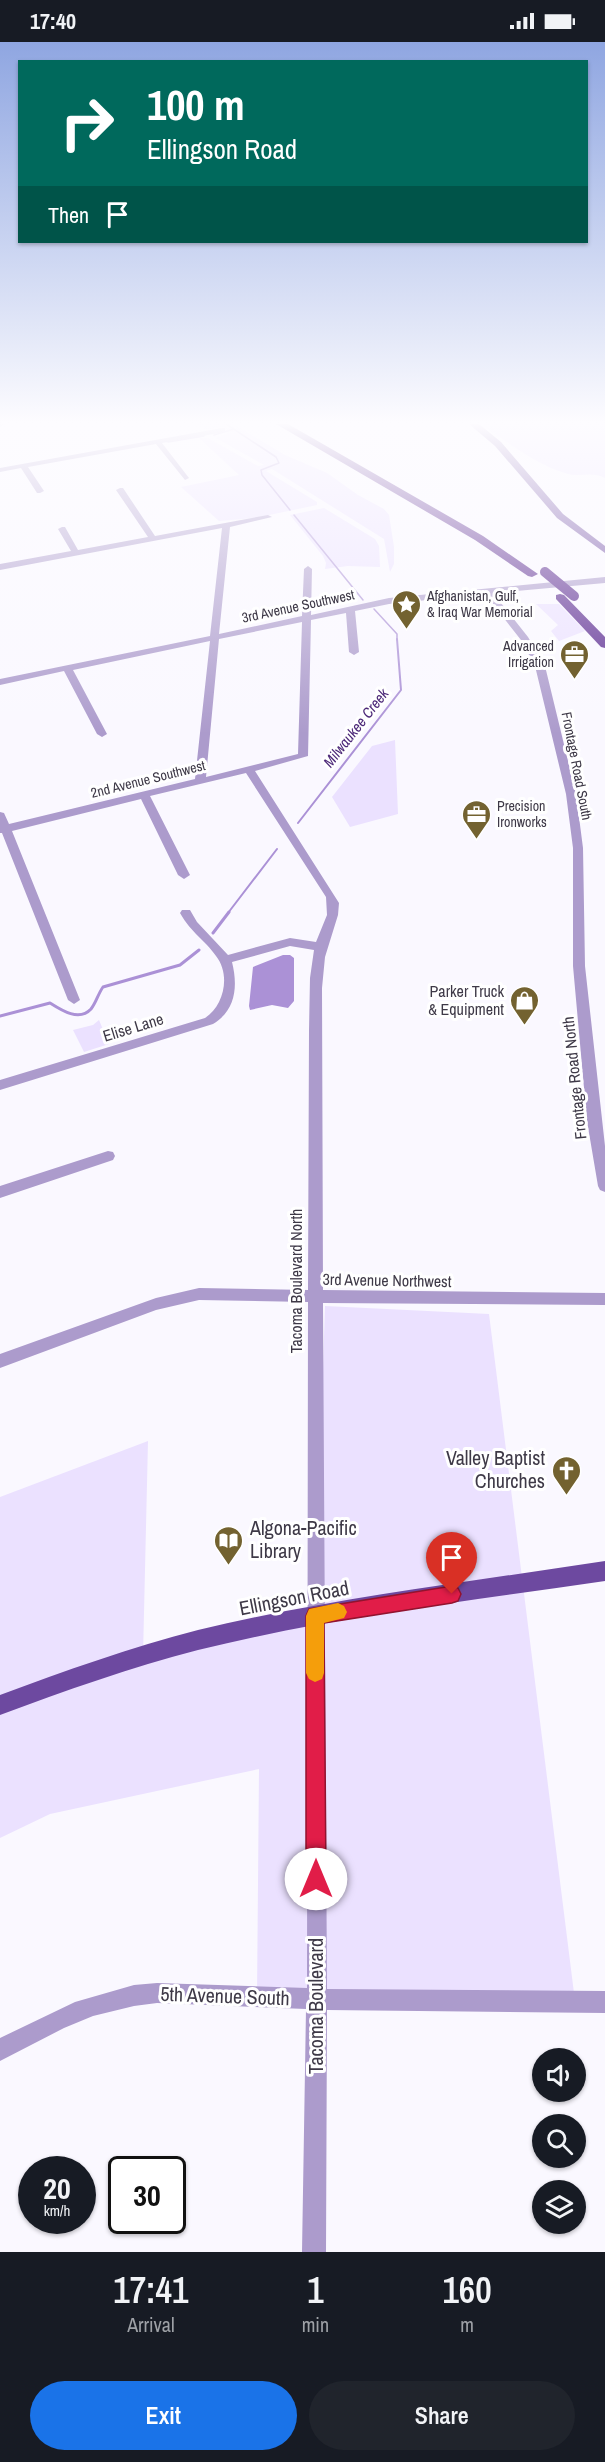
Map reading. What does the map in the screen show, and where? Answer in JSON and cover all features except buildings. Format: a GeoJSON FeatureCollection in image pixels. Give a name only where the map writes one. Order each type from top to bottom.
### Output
{"type":"FeatureCollection","features":[{"type":"Feature","properties":{"kind":"highway"},"geometry":{"type":"LineString","coordinates":[[460,527],[531,574],[560,597],[605,644]]}},
{"type":"Feature","properties":{"kind":"highway"},"geometry":{"type":"LineString","coordinates":[[480,527],[545,572],[599,620]]}},
{"type":"Feature","properties":{"kind":"main road"},"geometry":{"type":"LineString","coordinates":[[575,527],[605,550]]}},
{"type":"Feature","properties":{"kind":"main road","name":"Ellingson Road"},"geometry":{"type":"LineString","coordinates":[[0,1705],[143,1657],[223,1635],[315,1616],[605,1571]]}},
{"type":"Feature","properties":{"kind":"street"},"geometry":{"type":"LineString","coordinates":[[146,527],[153,538]]}},
{"type":"Feature","properties":{"kind":"street"},"geometry":{"type":"LineString","coordinates":[[0,567],[214,527]]}},
{"type":"Feature","properties":{"kind":"street"},"geometry":{"type":"LineString","coordinates":[[200,782],[226,527]]}},
{"type":"Feature","properties":{"kind":"street"},"geometry":{"type":"LineString","coordinates":[[62,529],[76,553]]}},
{"type":"Feature","properties":{"kind":"street"},"geometry":{"type":"LineString","coordinates":[[307,618],[308,569]]}},
{"type":"Feature","properties":{"kind":"street","name":"3rd Avenue Southwest"},"geometry":{"type":"LineString","coordinates":[[0,682],[405,598],[605,580]]}},
{"type":"Feature","properties":{"kind":"street","name":"Frontage Road South"},"geometry":{"type":"LineString","coordinates":[[487,591],[534,653],[549,695],[571,794],[577,839],[579,966]]}},
{"type":"Feature","properties":{"kind":"street"},"geometry":{"type":"LineString","coordinates":[[350,608],[354,652]]}},
{"type":"Feature","properties":{"kind":"street","name":"2nd Avenue Southwest"},"geometry":{"type":"LineString","coordinates":[[3,829],[303,756],[307,618]]}},
{"type":"Feature","properties":{"kind":"street"},"geometry":{"type":"LineString","coordinates":[[68,668],[102,734]]}},
{"type":"Feature","properties":{"kind":"street","name":"Tacoma Boulevard North"},"geometry":{"type":"LineString","coordinates":[[249,770],[334,901],[334,909],[321,947],[316,977],[315,1616]]}},
{"type":"Feature","properties":{"kind":"street"},"geometry":{"type":"LineString","coordinates":[[144,796],[184,875]]}},
{"type":"Feature","properties":{"kind":"street"},"geometry":{"type":"LineString","coordinates":[[0,815],[3,829],[74,999]]}},
{"type":"Feature","properties":{"kind":"street"},"geometry":{"type":"LineString","coordinates":[[186,913],[195,928],[220,950],[226,960],[290,942],[321,947]]}},
{"type":"Feature","properties":{"kind":"street","name":"Elise Lane"},"geometry":{"type":"LineString","coordinates":[[0,1085],[209,1021],[217,1016],[226,1004],[230,971],[226,960]]}},
{"type":"Feature","properties":{"kind":"street","name":"Frontage Road North"},"geometry":{"type":"LineString","coordinates":[[579,966],[595,1125],[605,1186]]}},
{"type":"Feature","properties":{"kind":"street"},"geometry":{"type":"LineString","coordinates":[[0,1192],[108,1156]]}},
{"type":"Feature","properties":{"kind":"street","name":"3rd Avenue Northwest"},"geometry":{"type":"LineString","coordinates":[[0,1361],[156,1304],[199,1294],[605,1299]]}},
{"type":"Feature","properties":{"kind":"street","name":"Tacoma Boulevard"},"geometry":{"type":"LineString","coordinates":[[314,2252],[317,1999],[315,1616]]}},
{"type":"Feature","properties":{"kind":"street","name":"5th Avenue South"},"geometry":{"type":"LineString","coordinates":[[0,2050],[79,2009],[130,1995],[157,1993],[317,1999],[605,2002]]}},
{"type":"Feature","properties":{"kind":"shaded area"},"geometry":{"type":"Polygon","coordinates":[[[300,527],[355,527],[375,539],[379,546],[380,567],[348,566],[325,569],[326,563],[300,527]]]}},
{"type":"Feature","properties":{"kind":"shaded area"},"geometry":{"type":"Polygon","coordinates":[[[365,527],[391,527],[394,564],[390,572],[384,539],[365,527]]]}},
{"type":"Feature","properties":{"kind":"shaded area"},"geometry":{"type":"Polygon","coordinates":[[[536,604],[559,604],[585,631],[559,641],[551,631],[558,625],[536,604]]]}},
{"type":"Feature","properties":{"kind":"shaded area"},"geometry":{"type":"Polygon","coordinates":[[[395,740],[398,814],[350,827],[332,797],[372,746],[395,740]]]}},
{"type":"Feature","properties":{"kind":"shaded area"},"geometry":{"type":"Polygon","coordinates":[[[283,955],[290,955],[294,958],[294,1001],[288,1008],[272,1005],[250,1010],[253,967],[283,955]]]}},
{"type":"Feature","properties":{"kind":"shaded area"},"geometry":{"type":"Polygon","coordinates":[[[99,1020],[109,1044],[84,1052],[73,1030],[93,1025],[99,1020]]]}},
{"type":"Feature","properties":{"kind":"shaded area"},"geometry":{"type":"Polygon","coordinates":[[[325,1306],[489,1314],[575,2001],[257,1997],[259,1769],[50,1814],[0,1838],[0,1497],[148,1441],[143,1656],[315,1616],[325,1306]]]}},
{"type":"Feature","properties":{"kind":"waterway","name":"Milwaukee Creek"},"geometry":{"type":"LineString","coordinates":[[304,527],[363,600]]}},
{"type":"Feature","properties":{"kind":"waterway","name":"Milwaukee Creek"},"geometry":{"type":"LineString","coordinates":[[374,609],[397,634],[397,639]]}},
{"type":"Feature","properties":{"kind":"waterway","name":"Milwaukee Creek"},"geometry":{"type":"LineString","coordinates":[[298,823],[401,690],[397,639]]}},
{"type":"Feature","properties":{"kind":"waterway","name":"Milwaukee Creek"},"geometry":{"type":"LineString","coordinates":[[228,913],[277,849]]}},
{"type":"Feature","properties":{"kind":"waterway","name":"Milwaukee Creek"},"geometry":{"type":"LineString","coordinates":[[213,933],[229,912]]}},
{"type":"Feature","properties":{"kind":"waterway","name":"Milwaukee Creek"},"geometry":{"type":"LineString","coordinates":[[0,1016],[50,1003],[70,1014],[81,1015],[91,1009],[103,987],[180,965],[199,950]]}},
{"type":"Feature","properties":{"kind":"slow traffic"},"geometry":{"type":"LineString","coordinates":[[315,1673],[315,1616],[338,1612]]}},
{"type":"Feature","properties":{"kind":"place","name":"Afghanistan, Gulf, & Iraq War Memorial"},"geometry":{"type":"Point","coordinates":[406,630]}},
{"type":"Feature","properties":{"kind":"place","name":"Advanced Irrigation"},"geometry":{"type":"Point","coordinates":[575,680]}},
{"type":"Feature","properties":{"kind":"place","name":"Precision Ironworks"},"geometry":{"type":"Point","coordinates":[476,840]}},
{"type":"Feature","properties":{"kind":"place","name":"Parker Truck & Equipment"},"geometry":{"type":"Point","coordinates":[525,1026]}},
{"type":"Feature","properties":{"kind":"place","name":"Valley Baptist Churches"},"geometry":{"type":"Point","coordinates":[566,1496]}},
{"type":"Feature","properties":{"kind":"place","name":"Algona-Pacific Library"},"geometry":{"type":"Point","coordinates":[229,1566]}},
{"type":"Feature","properties":{"kind":"route"},"geometry":{"type":"LineString","coordinates":[[316,1879],[315,1616],[452,1594]]}}]}
